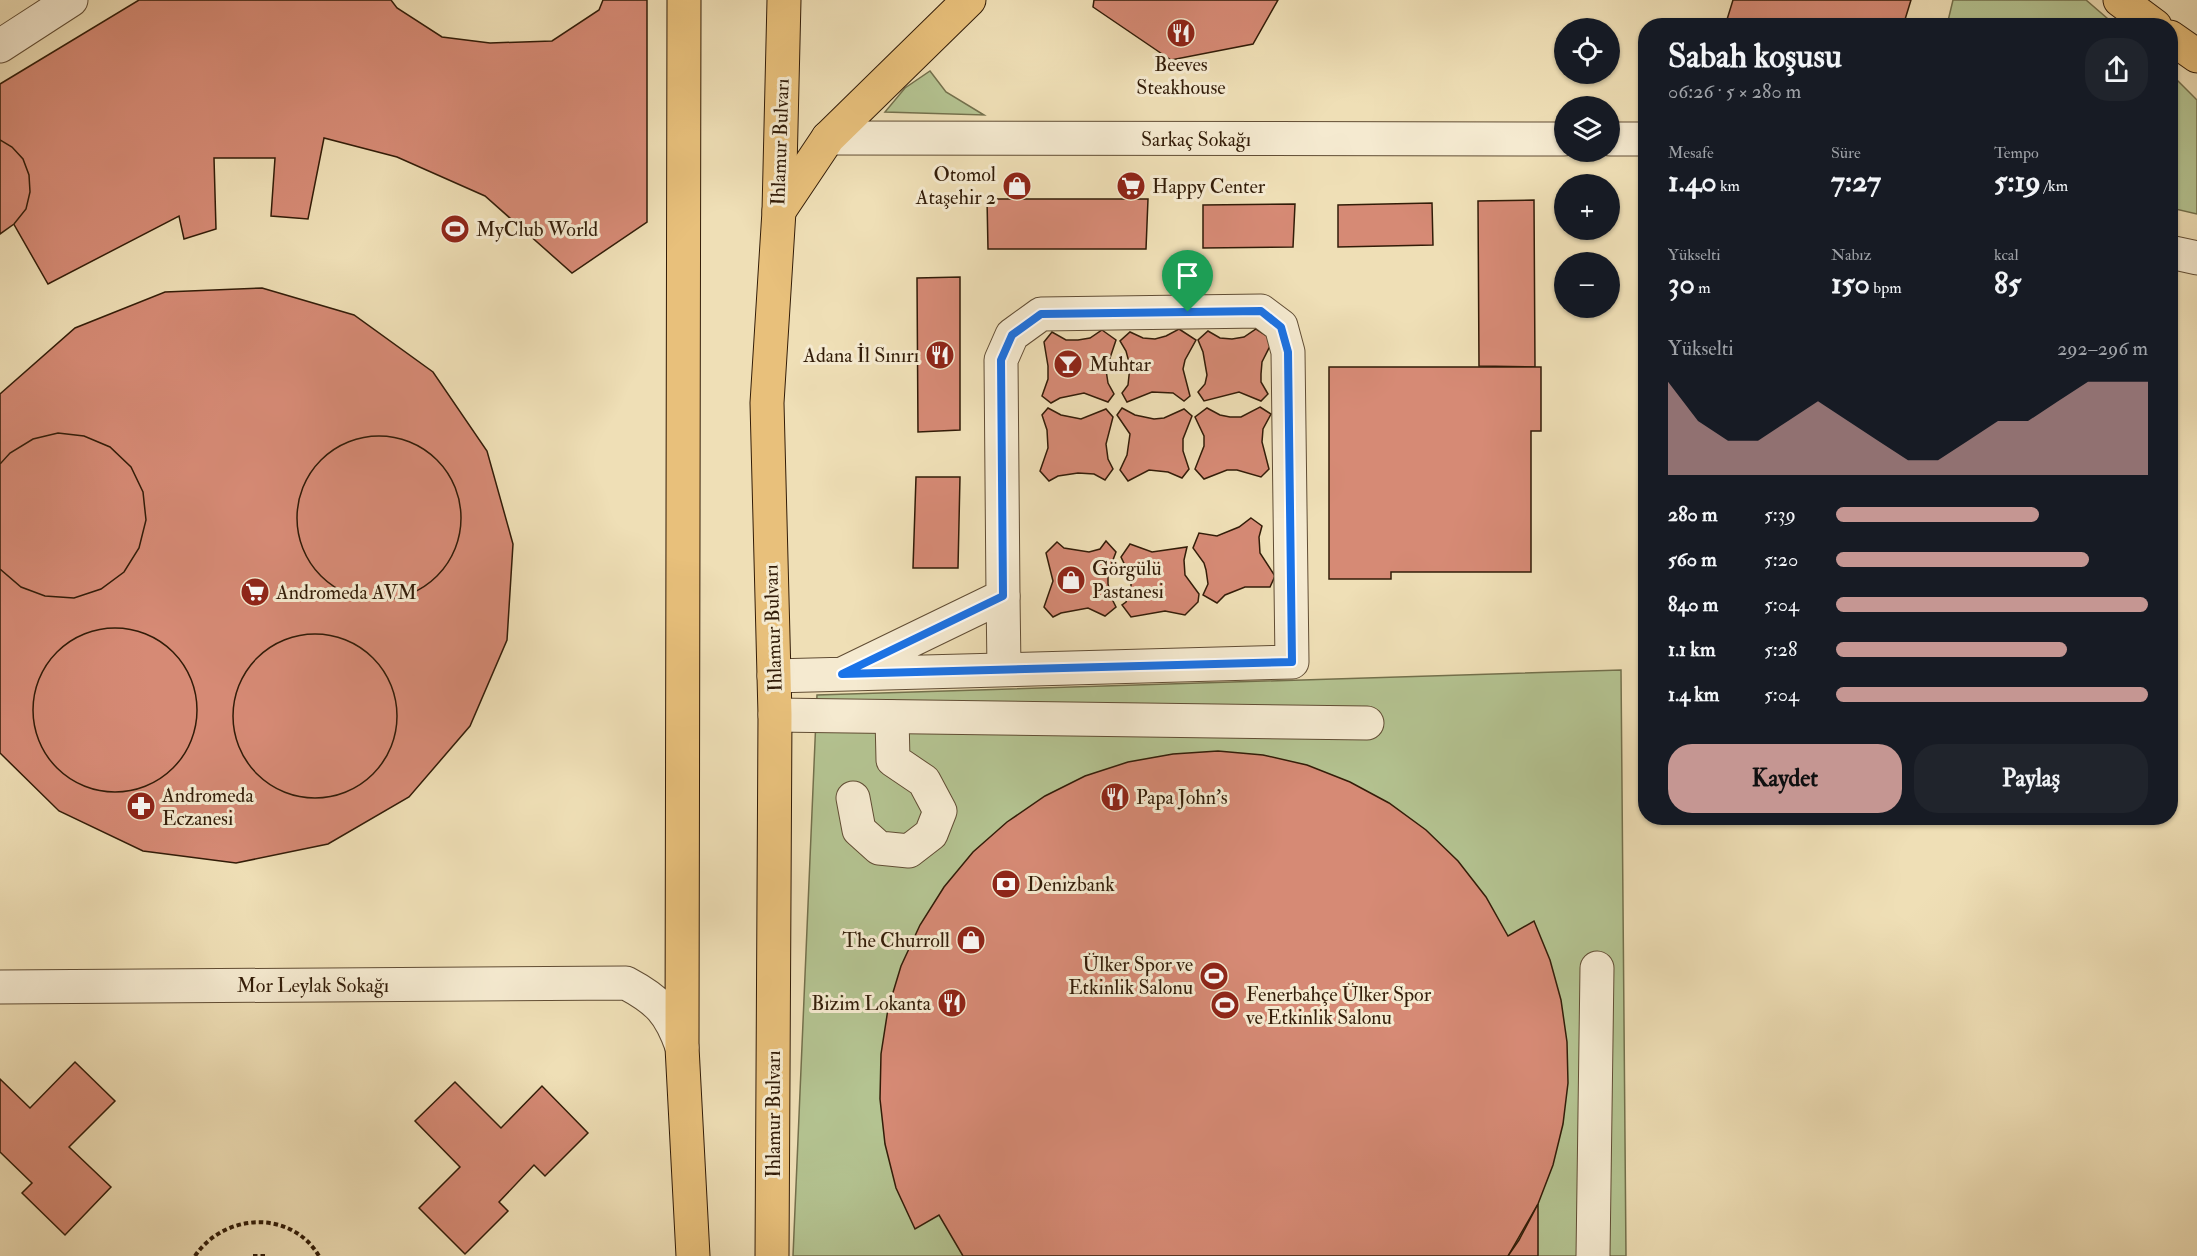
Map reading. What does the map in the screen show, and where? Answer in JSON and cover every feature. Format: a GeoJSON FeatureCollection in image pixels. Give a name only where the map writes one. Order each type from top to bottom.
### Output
{"type":"FeatureCollection","features":[{"type":"Feature","properties":{"kind":"main road"},"geometry":{"type":"LineString","coordinates":[[684,0],[682,1047],[693,1256]]}},
{"type":"Feature","properties":{"kind":"main road","name":"Ihlamur Bulvarı"},"geometry":{"type":"LineString","coordinates":[[772,1256],[775,716],[766,403],[779,211],[784,0]]}},
{"type":"Feature","properties":{"kind":"main road"},"geometry":{"type":"LineString","coordinates":[[779,211],[828,138],[969,0]]}},
{"type":"Feature","properties":{"kind":"main road"},"geometry":{"type":"LineString","coordinates":[[2120,0],[2144,18]]}},
{"type":"Feature","properties":{"kind":"main road"},"geometry":{"type":"LineString","coordinates":[[2178,43],[2197,56]]}},
{"type":"Feature","properties":{"kind":"street"},"geometry":{"type":"LineString","coordinates":[[0,46],[71,0]]}},
{"type":"Feature","properties":{"kind":"street","name":"Sarkaç Sokağı"},"geometry":{"type":"LineString","coordinates":[[828,138],[1554,139]]}},
{"type":"Feature","properties":{"kind":"street"},"geometry":{"type":"LineString","coordinates":[[1620,139],[1638,139]]}},
{"type":"Feature","properties":{"kind":"street"},"geometry":{"type":"LineString","coordinates":[[2178,254],[2197,258]]}},
{"type":"Feature","properties":{"kind":"street"},"geometry":{"type":"LineString","coordinates":[[774,676],[1292,662],[1288,352],[1281,327],[1261,311],[1041,314],[1012,335],[1001,360],[1004,669]]}},
{"type":"Feature","properties":{"kind":"street"},"geometry":{"type":"LineString","coordinates":[[842,674],[1003,596]]}},
{"type":"Feature","properties":{"kind":"street"},"geometry":{"type":"LineString","coordinates":[[775,716],[1367,723]]}},
{"type":"Feature","properties":{"kind":"street"},"geometry":{"type":"LineString","coordinates":[[853,798],[859,830],[879,848],[909,851],[931,834],[940,811],[924,781],[893,760],[892,717]]}},
{"type":"Feature","properties":{"kind":"street"},"geometry":{"type":"LineString","coordinates":[[1593,1256],[1597,968]]}},
{"type":"Feature","properties":{"kind":"street","name":"Mor Leylak Sokağı"},"geometry":{"type":"LineString","coordinates":[[0,987],[626,983],[650,996],[673,1023],[682,1047]]}},
{"type":"Feature","properties":{"kind":"path"},"geometry":{"type":"LineString","coordinates":[[195,1256],[212,1237],[233,1225],[257,1221],[280,1225],[301,1236],[319,1256]]}},
{"type":"Feature","properties":{"kind":"path"},"geometry":{"type":"LineString","coordinates":[[253,1256],[268,1256]]}},
{"type":"Feature","properties":{"kind":"green space"},"geometry":{"type":"Polygon","coordinates":[[[1953,0],[2086,0],[2107,18],[1949,18],[1953,0]]]}},
{"type":"Feature","properties":{"kind":"green space"},"geometry":{"type":"Polygon","coordinates":[[[930,71],[946,92],[984,115],[885,112],[905,88],[930,71]]]}},
{"type":"Feature","properties":{"kind":"green space"},"geometry":{"type":"Polygon","coordinates":[[[2178,81],[2197,100],[2197,214],[2178,210],[2178,81]]]}},
{"type":"Feature","properties":{"kind":"green space","name":"Ülker Spor ve Etkinlik Salonu"},"geometry":{"type":"Polygon","coordinates":[[[1621,670],[1626,1256],[793,1256],[817,695],[1621,670]]]}},
{"type":"Feature","properties":{"kind":"building"},"geometry":{"type":"Polygon","coordinates":[[[139,0],[391,0],[397,8],[442,37],[490,43],[552,41],[599,10],[603,0],[647,0],[647,222],[572,273],[485,196],[397,157],[324,138],[308,219],[271,216],[275,158],[214,158],[216,229],[184,239],[179,216],[48,284],[0,200],[0,84],[139,0]]]}},
{"type":"Feature","properties":{"kind":"building"},"geometry":{"type":"Polygon","coordinates":[[[1094,0],[1278,0],[1253,44],[1171,60],[1093,7],[1094,0]]]}},
{"type":"Feature","properties":{"kind":"building"},"geometry":{"type":"Polygon","coordinates":[[[1733,0],[1911,0],[1905,18],[1727,18],[1733,0]]]}},
{"type":"Feature","properties":{"kind":"building"},"geometry":{"type":"Polygon","coordinates":[[[0,140],[12,147],[23,159],[29,175],[30,192],[26,209],[14,224],[0,234],[0,140]]]}},
{"type":"Feature","properties":{"kind":"building"},"geometry":{"type":"Polygon","coordinates":[[[987,199],[1148,199],[1146,249],[988,249],[987,199]]]}},
{"type":"Feature","properties":{"kind":"building"},"geometry":{"type":"Polygon","coordinates":[[[1534,200],[1535,367],[1479,366],[1478,201],[1534,200]]]}},
{"type":"Feature","properties":{"kind":"building"},"geometry":{"type":"Polygon","coordinates":[[[1432,203],[1433,245],[1338,247],[1338,205],[1432,203]]]}},
{"type":"Feature","properties":{"kind":"building"},"geometry":{"type":"Polygon","coordinates":[[[1295,204],[1293,247],[1203,248],[1203,205],[1295,204]]]}},
{"type":"Feature","properties":{"kind":"building"},"geometry":{"type":"Polygon","coordinates":[[[960,277],[960,430],[918,432],[917,278],[960,277]]]}},
{"type":"Feature","properties":{"kind":"building","name":"Andromeda AVM"},"geometry":{"type":"Polygon","coordinates":[[[262,288],[354,315],[433,372],[487,451],[513,544],[507,640],[470,726],[409,797],[328,844],[236,863],[143,851],[59,811],[0,753],[0,394],[75,328],[165,292],[262,288]]]}},
{"type":"Feature","properties":{"kind":"building"},"geometry":{"type":"Polygon","coordinates":[[[1179,329],[1196,340],[1185,360],[1183,369],[1190,396],[1184,401],[1173,393],[1152,392],[1127,402],[1122,393],[1128,385],[1130,366],[1126,351],[1120,341],[1130,332],[1143,338],[1155,339],[1179,329]]]}},
{"type":"Feature","properties":{"kind":"building"},"geometry":{"type":"Polygon","coordinates":[[[1256,329],[1273,340],[1262,362],[1261,382],[1268,394],[1261,401],[1239,392],[1204,401],[1198,392],[1205,384],[1207,375],[1203,352],[1198,340],[1208,331],[1220,338],[1232,339],[1244,337],[1256,329]]]}},
{"type":"Feature","properties":{"kind":"building"},"geometry":{"type":"Polygon","coordinates":[[[1102,330],[1116,340],[1106,370],[1108,383],[1114,394],[1108,402],[1084,393],[1060,398],[1051,403],[1042,396],[1048,379],[1044,342],[1052,332],[1066,340],[1078,340],[1090,338],[1102,330]]]}},
{"type":"Feature","properties":{"kind":"building"},"geometry":{"type":"Polygon","coordinates":[[[1329,367],[1541,367],[1541,431],[1531,431],[1531,572],[1391,572],[1391,579],[1329,579],[1329,367]]]}},
{"type":"Feature","properties":{"kind":"building"},"geometry":{"type":"Polygon","coordinates":[[[1260,407],[1271,414],[1263,429],[1262,442],[1269,469],[1261,477],[1237,470],[1227,470],[1204,479],[1195,469],[1204,446],[1204,436],[1195,417],[1207,408],[1220,415],[1241,417],[1260,407]]]}},
{"type":"Feature","properties":{"kind":"building"},"geometry":{"type":"Polygon","coordinates":[[[1048,408],[1061,415],[1081,419],[1106,409],[1113,417],[1106,444],[1108,459],[1113,469],[1105,480],[1094,474],[1078,473],[1058,476],[1049,481],[1040,471],[1048,448],[1047,430],[1042,415],[1048,408]]]}},
{"type":"Feature","properties":{"kind":"building"},"geometry":{"type":"Polygon","coordinates":[[[1122,408],[1135,415],[1154,419],[1164,418],[1184,409],[1192,416],[1183,439],[1183,451],[1189,469],[1182,478],[1168,472],[1149,470],[1128,481],[1120,470],[1127,455],[1130,434],[1117,415],[1122,408]]]}},
{"type":"Feature","properties":{"kind":"building"},"geometry":{"type":"Polygon","coordinates":[[[58,433],[84,436],[110,447],[131,467],[143,492],[146,520],[139,548],[124,572],[101,589],[74,598],[45,596],[21,587],[0,569],[0,464],[10,453],[33,439],[58,433]]]}},
{"type":"Feature","properties":{"kind":"building"},"geometry":{"type":"Polygon","coordinates":[[[379,436],[410,442],[437,460],[455,487],[461,518],[455,549],[437,576],[410,594],[379,600],[348,594],[321,576],[303,549],[297,518],[303,487],[321,460],[348,442],[379,436]]]}},
{"type":"Feature","properties":{"kind":"building"},"geometry":{"type":"Polygon","coordinates":[[[916,477],[960,477],[958,568],[913,568],[916,477]]]}},
{"type":"Feature","properties":{"kind":"building"},"geometry":{"type":"Polygon","coordinates":[[[1251,518],[1262,526],[1259,537],[1260,553],[1275,576],[1270,587],[1245,587],[1225,595],[1217,603],[1203,595],[1208,584],[1206,570],[1204,563],[1193,548],[1199,533],[1217,536],[1239,527],[1251,518]]]}},
{"type":"Feature","properties":{"kind":"building"},"geometry":{"type":"Polygon","coordinates":[[[1106,541],[1116,552],[1108,573],[1108,584],[1116,607],[1105,616],[1088,608],[1061,613],[1053,617],[1044,607],[1053,581],[1046,553],[1057,542],[1064,548],[1089,552],[1100,549],[1106,541]]]}},
{"type":"Feature","properties":{"kind":"building"},"geometry":{"type":"Polygon","coordinates":[[[1130,544],[1152,552],[1187,547],[1184,560],[1185,575],[1199,594],[1198,602],[1185,615],[1165,611],[1131,617],[1122,605],[1126,602],[1131,589],[1131,578],[1121,557],[1130,544]]]}},
{"type":"Feature","properties":{"kind":"building"},"geometry":{"type":"Polygon","coordinates":[[[115,628],[146,634],[173,652],[191,679],[197,710],[191,741],[173,768],[146,786],[115,792],[84,786],[57,768],[39,741],[33,710],[39,679],[57,652],[84,634],[115,628]]]}},
{"type":"Feature","properties":{"kind":"building"},"geometry":{"type":"Polygon","coordinates":[[[315,634],[346,640],[373,658],[391,685],[397,716],[391,747],[373,774],[346,792],[315,798],[284,792],[257,774],[239,747],[233,716],[239,685],[257,658],[284,640],[315,634]]]}},
{"type":"Feature","properties":{"kind":"building","name":"Ülker Spor ve Etkinlik Salonu"},"geometry":{"type":"Polygon","coordinates":[[[1218,751],[1263,755],[1307,765],[1350,782],[1389,803],[1426,830],[1458,861],[1486,897],[1508,936],[1534,921],[1550,960],[1561,1000],[1567,1042],[1568,1083],[1563,1124],[1553,1165],[1538,1204],[1508,1256],[963,1256],[939,1215],[915,1229],[896,1188],[885,1144],[880,1099],[881,1054],[888,1009],[901,966],[920,925],[944,887],[973,852],[1007,822],[1045,796],[1085,776],[1128,762],[1173,754],[1218,751]]]}},
{"type":"Feature","properties":{"kind":"building"},"geometry":{"type":"Polygon","coordinates":[[[75,1062],[115,1101],[69,1147],[111,1187],[65,1235],[22,1193],[32,1183],[0,1152],[0,1079],[30,1108],[75,1062]]]}},
{"type":"Feature","properties":{"kind":"building"},"geometry":{"type":"Polygon","coordinates":[[[455,1082],[501,1128],[542,1086],[588,1133],[545,1176],[534,1165],[499,1202],[508,1211],[465,1254],[419,1208],[460,1167],[415,1121],[455,1082]]]}},
{"type":"Feature","properties":{"kind":"building"},"geometry":{"type":"Polygon","coordinates":[[[1538,1204],[1538,1256],[1508,1256],[1519,1240],[1538,1204]]]}},
{"type":"Feature","properties":{"kind":"place","name":"Beeves Steakhouse"},"geometry":{"type":"Point","coordinates":[1181,33]}},
{"type":"Feature","properties":{"kind":"place","name":"Otomol Ataşehir 2"},"geometry":{"type":"Point","coordinates":[1017,186]}},
{"type":"Feature","properties":{"kind":"place","name":"Happy Center"},"geometry":{"type":"Point","coordinates":[1131,186]}},
{"type":"Feature","properties":{"kind":"place","name":"MyClub World"},"geometry":{"type":"Point","coordinates":[455,229]}},
{"type":"Feature","properties":{"kind":"place","name":"Adana İl Sınırı"},"geometry":{"type":"Point","coordinates":[940,355]}},
{"type":"Feature","properties":{"kind":"place","name":"Muhtar"},"geometry":{"type":"Point","coordinates":[1068,364]}},
{"type":"Feature","properties":{"kind":"place","name":"Görgülü Pastanesi"},"geometry":{"type":"Point","coordinates":[1071,580]}},
{"type":"Feature","properties":{"kind":"place","name":"Andromeda AVM"},"geometry":{"type":"Point","coordinates":[255,592]}},
{"type":"Feature","properties":{"kind":"place","name":"Papa John's"},"geometry":{"type":"Point","coordinates":[1115,797]}},
{"type":"Feature","properties":{"kind":"place","name":"Andromeda Eczanesi"},"geometry":{"type":"Point","coordinates":[141,806]}},
{"type":"Feature","properties":{"kind":"place","name":"Denizbank"},"geometry":{"type":"Point","coordinates":[1006,884]}},
{"type":"Feature","properties":{"kind":"place","name":"The Churroll"},"geometry":{"type":"Point","coordinates":[971,940]}},
{"type":"Feature","properties":{"kind":"place","name":"Ülker Spor ve Etkinlik Salonu"},"geometry":{"type":"Point","coordinates":[1214,976]}},
{"type":"Feature","properties":{"kind":"place","name":"Bizim Lokanta"},"geometry":{"type":"Point","coordinates":[952,1003]}},
{"type":"Feature","properties":{"kind":"place","name":"Fenerbahçe Ülker Spor ve Etkinlik Salonu"},"geometry":{"type":"Point","coordinates":[1225,1005]}},
{"type":"Feature","properties":{"kind":"route"},"geometry":{"type":"LineString","coordinates":[[1261,311],[1281,327],[1288,352],[1292,662],[842,674],[1003,596],[1001,360],[1012,335],[1041,314],[1188,312],[1261,311]]}}]}
